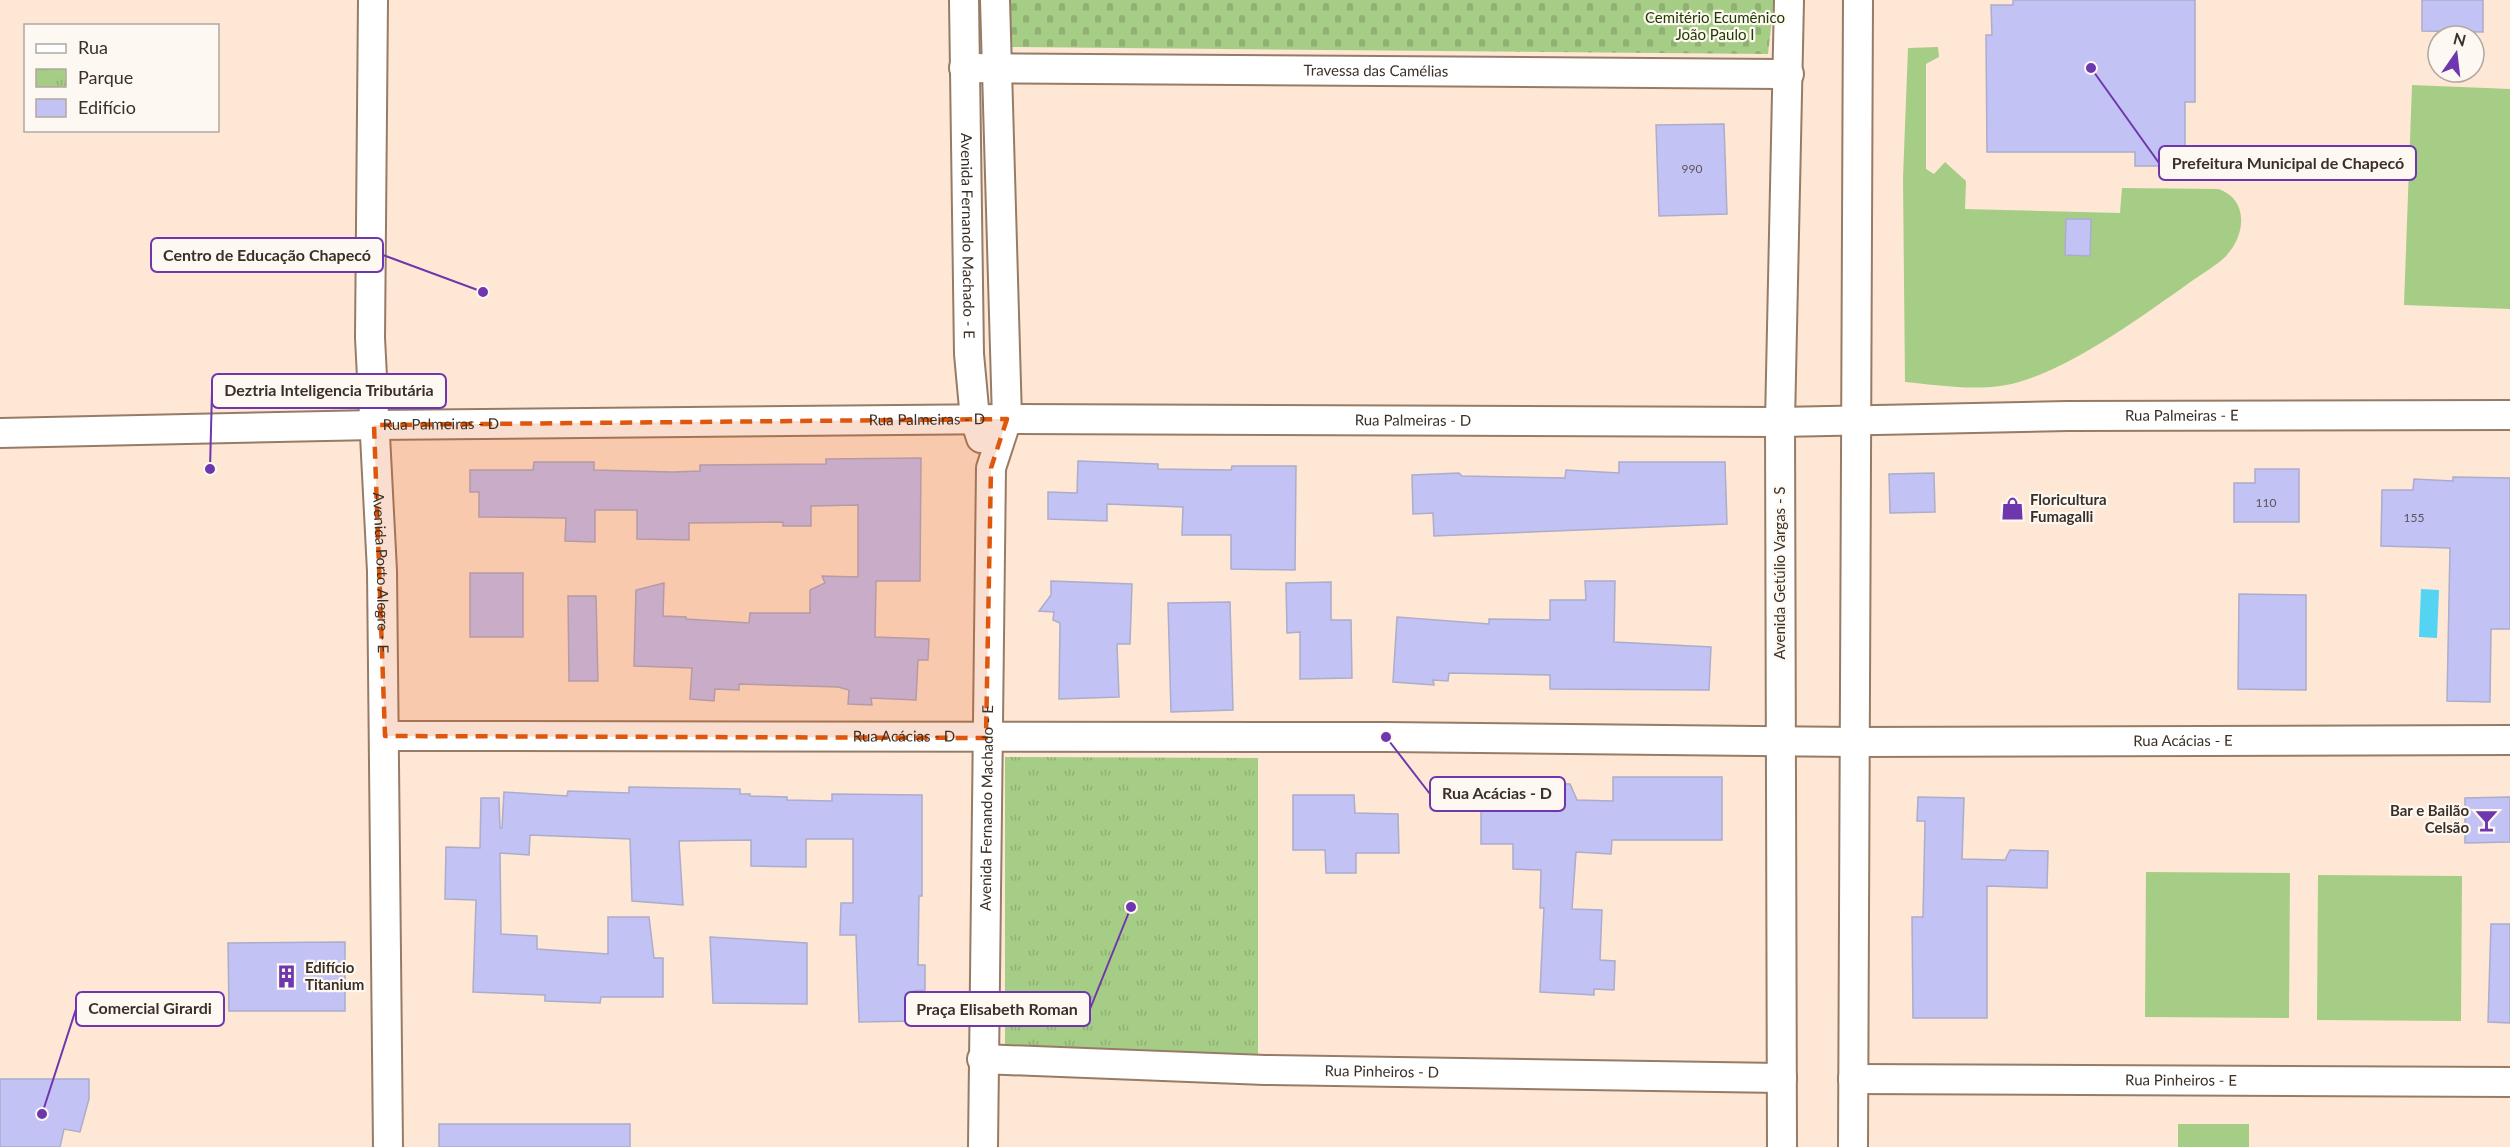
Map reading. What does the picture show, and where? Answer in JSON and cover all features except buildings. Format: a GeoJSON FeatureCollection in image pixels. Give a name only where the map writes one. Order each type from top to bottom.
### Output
{"type":"FeatureCollection","features":[{"type":"Feature","properties":{"kind":"street","name":"Avenida Porto Alegre - E"},"geometry":{"type":"LineString","coordinates":[[373,0],[370,338],[381,571],[385,736],[388,1147]]}},
{"type":"Feature","properties":{"kind":"street","name":"Avenida Fernando Machado - E"},"geometry":{"type":"LineString","coordinates":[[964,0],[969,354],[975,419],[991,468]]}},
{"type":"Feature","properties":{"kind":"street","name":"Avenida Fernando Machado - E"},"geometry":{"type":"LineString","coordinates":[[983,1147],[982,1059],[991,468],[1007,419],[995,0]]}},
{"type":"Feature","properties":{"kind":"street","name":"Avenida Getúlio Vargas - S"},"geometry":{"type":"LineString","coordinates":[[1782,1147],[1780,422],[1789,0]]}},
{"type":"Feature","properties":{"kind":"street"},"geometry":{"type":"LineString","coordinates":[[1853,1147],[1856,742],[1854,421],[1858,0]]}},
{"type":"Feature","properties":{"kind":"street","name":"Travessa das Camélias"},"geometry":{"type":"LineString","coordinates":[[964,68],[1789,74]]}},
{"type":"Feature","properties":{"kind":"street","name":"Rua Palmeiras - E"},"geometry":{"type":"LineString","coordinates":[[1854,421],[2068,416],[2510,415]]}},
{"type":"Feature","properties":{"kind":"street","name":"Rua Palmeiras - D"},"geometry":{"type":"LineString","coordinates":[[0,433],[374,425],[975,419],[1854,421]]}},
{"type":"Feature","properties":{"kind":"street","name":"Rua Acácias - D"},"geometry":{"type":"LineString","coordinates":[[385,736],[1398,737],[1856,742]]}},
{"type":"Feature","properties":{"kind":"street","name":"Rua Acácias - E"},"geometry":{"type":"LineString","coordinates":[[1856,742],[2510,740]]}},
{"type":"Feature","properties":{"kind":"street","name":"Rua Pinheiros - D"},"geometry":{"type":"LineString","coordinates":[[982,1059],[1265,1070],[1782,1078]]}},
{"type":"Feature","properties":{"kind":"street","name":"Rua Pinheiros - E"},"geometry":{"type":"LineString","coordinates":[[1853,1079],[2510,1082]]}},
{"type":"Feature","properties":{"kind":"highlighted area"},"geometry":{"type":"Polygon","coordinates":[[[1007,419],[991,468],[986,738],[385,736],[374,425],[1007,419]]]}},
{"type":"Feature","properties":{"kind":"green space","name":"Cemitério Ecumênico João Paulo I"},"geometry":{"type":"Polygon","coordinates":[[[1011,0],[1774,0],[1768,54],[1010,47],[1011,0]]]}},
{"type":"Feature","properties":{"kind":"green space"},"geometry":{"type":"Polygon","coordinates":[[[1938,47],[1939,57],[1926,64],[1926,169],[1934,174],[1945,162],[1966,181],[1965,209],[2120,213],[2122,188],[2218,189],[2228,194],[2239,209],[2240,228],[2233,248],[2218,263],[2101,343],[2029,379],[1994,387],[1955,387],[1905,382],[1903,178],[1908,48],[1938,47]]]}},
{"type":"Feature","properties":{"kind":"green space"},"geometry":{"type":"Polygon","coordinates":[[[2412,85],[2510,89],[2510,309],[2404,305],[2412,85]]]}},
{"type":"Feature","properties":{"kind":"green space"},"geometry":{"type":"Polygon","coordinates":[[[1005,757],[1258,758],[1258,1057],[1005,1056],[1005,757]]]}},
{"type":"Feature","properties":{"kind":"green space"},"geometry":{"type":"Polygon","coordinates":[[[2146,872],[2290,873],[2289,1018],[2145,1017],[2146,872]]]}},
{"type":"Feature","properties":{"kind":"green space"},"geometry":{"type":"Polygon","coordinates":[[[2318,875],[2462,876],[2461,1021],[2317,1020],[2318,875]]]}},
{"type":"Feature","properties":{"kind":"green space"},"geometry":{"type":"Polygon","coordinates":[[[2178,1124],[2249,1124],[2249,1147],[2178,1147],[2178,1124]]]}},
{"type":"Feature","properties":{"kind":"water"},"geometry":{"type":"Polygon","coordinates":[[[2421,589],[2439,590],[2437,638],[2419,637],[2421,589]]]}},
{"type":"Feature","properties":{"kind":"place","name":"Prefeitura Municipal de Chapecó"},"geometry":{"type":"Point","coordinates":[2091,68]}},
{"type":"Feature","properties":{"kind":"place","name":"Centro de Educação Chapecó"},"geometry":{"type":"Point","coordinates":[483,292]}},
{"type":"Feature","properties":{"kind":"place","name":"Deztria Inteligencia Tributária"},"geometry":{"type":"Point","coordinates":[210,469]}},
{"type":"Feature","properties":{"kind":"place","name":"Floricultura Fumagalli"},"geometry":{"type":"Point","coordinates":[2012,509]}},
{"type":"Feature","properties":{"kind":"place","name":"Rua Acácias - D"},"geometry":{"type":"Point","coordinates":[1386,737]}},
{"type":"Feature","properties":{"kind":"place","name":"Bar e Bailão Celsão"},"geometry":{"type":"Point","coordinates":[2487,820]}},
{"type":"Feature","properties":{"kind":"place","name":"Praça Elisabeth Roman"},"geometry":{"type":"Point","coordinates":[1131,907]}},
{"type":"Feature","properties":{"kind":"place","name":"Edifício Titanium"},"geometry":{"type":"Point","coordinates":[287,977]}},
{"type":"Feature","properties":{"kind":"place","name":"Comercial Girardi"},"geometry":{"type":"Point","coordinates":[42,1114]}}]}
